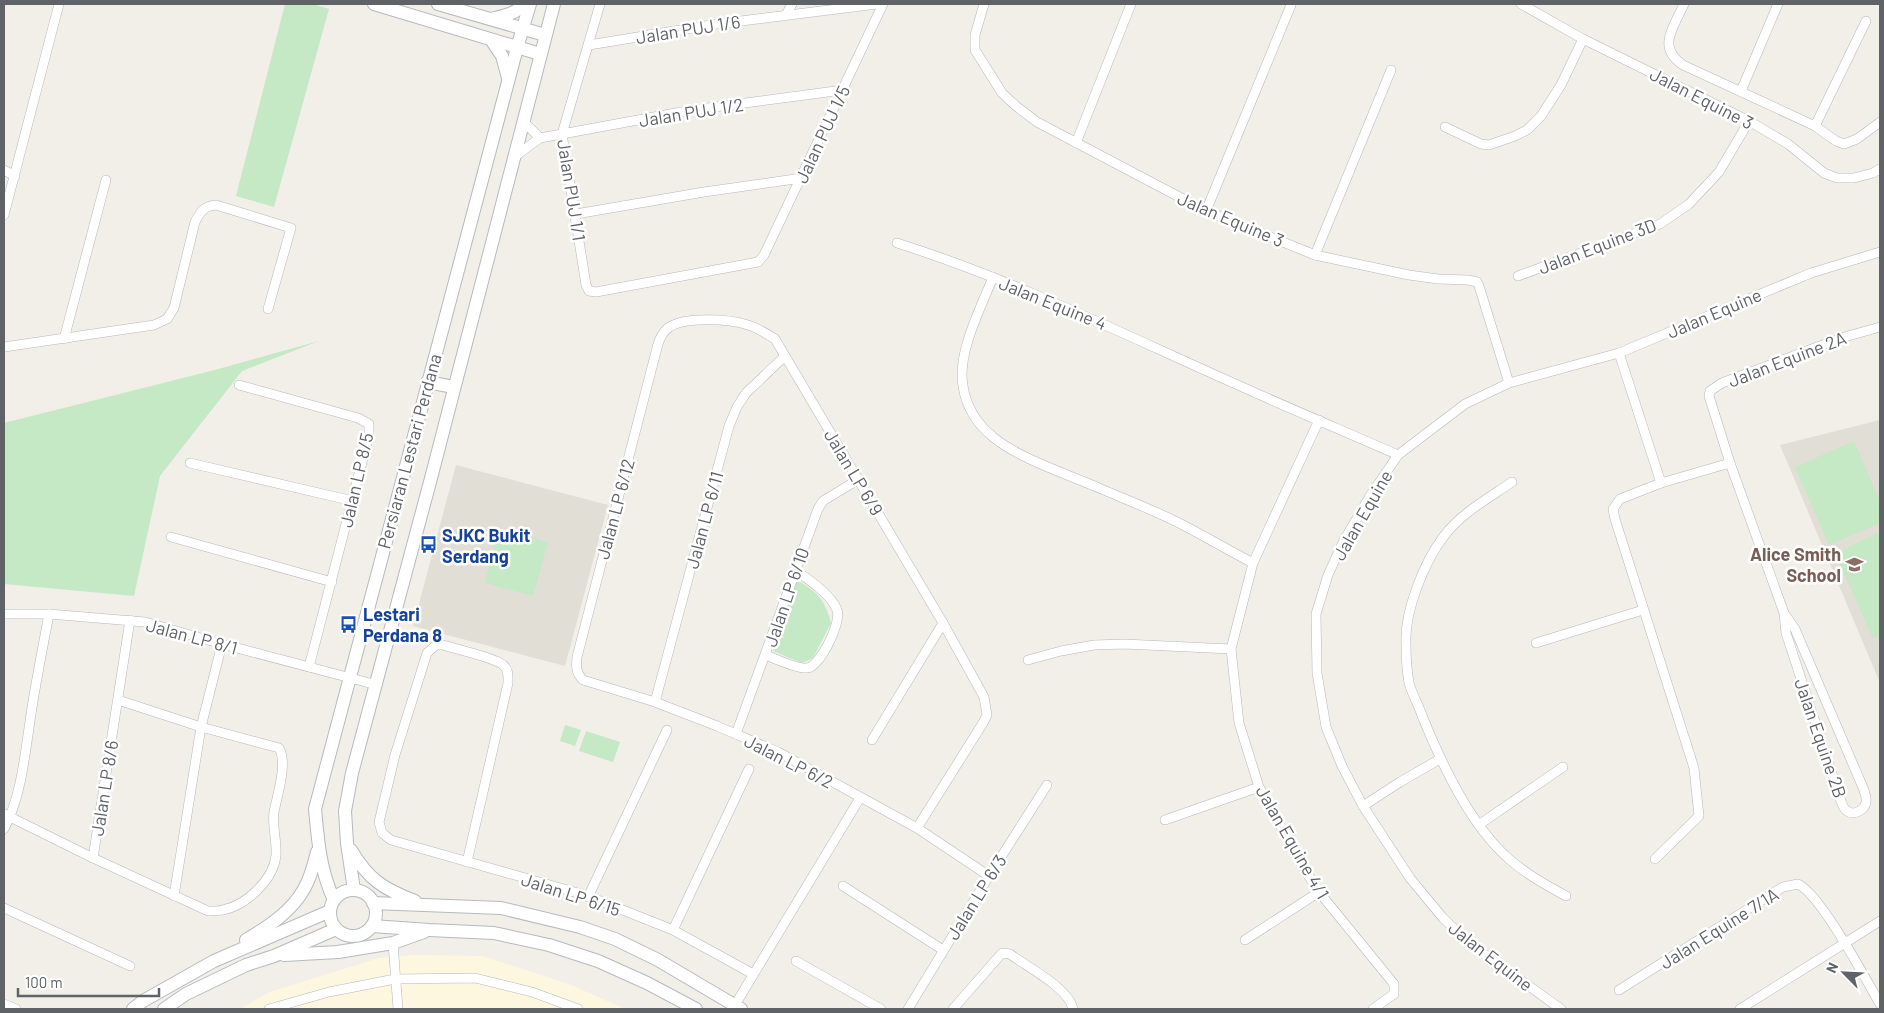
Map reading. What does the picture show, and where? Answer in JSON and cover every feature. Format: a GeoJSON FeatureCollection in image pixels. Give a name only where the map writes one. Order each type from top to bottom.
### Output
{"type":"FeatureCollection","features":[{"type":"Feature","properties":{"kind":"main road"},"geometry":{"type":"LineString","coordinates":[[374,4],[540,54]]}},
{"type":"Feature","properties":{"kind":"main road"},"geometry":{"type":"LineString","coordinates":[[438,4],[488,20],[545,34]]}},
{"type":"Feature","properties":{"kind":"main road"},"geometry":{"type":"LineString","coordinates":[[488,20],[507,15],[524,4]]}},
{"type":"Feature","properties":{"kind":"main road","name":"Persiaran Lestari Perdana"},"geometry":{"type":"LineString","coordinates":[[332,905],[318,847],[315,809],[508,78],[530,4]]}},
{"type":"Feature","properties":{"kind":"main road","name":"Persiaran Lestari Perdana"},"geometry":{"type":"LineString","coordinates":[[354,890],[347,843],[345,811],[352,774],[377,685],[554,4]]}},
{"type":"Feature","properties":{"kind":"main road"},"geometry":{"type":"LineString","coordinates":[[492,41],[502,56],[508,78]]}},
{"type":"Feature","properties":{"kind":"main road"},"geometry":{"type":"LineString","coordinates":[[427,382],[454,388]]}},
{"type":"Feature","properties":{"kind":"main road"},"geometry":{"type":"LineString","coordinates":[[347,843],[361,868],[380,885],[397,894],[424,904]]}},
{"type":"Feature","properties":{"kind":"main road"},"geometry":{"type":"LineString","coordinates":[[133,1009],[143,1001],[214,961],[268,926],[292,905],[304,889],[318,847]]}},
{"type":"Feature","properties":{"kind":"main road"},"geometry":{"type":"LineString","coordinates":[[214,961],[332,905],[343,892],[354,890],[366,894],[374,903],[376,914],[372,926],[364,933],[355,936],[344,934],[336,929],[331,921],[332,905]]}},
{"type":"Feature","properties":{"kind":"main road"},"geometry":{"type":"LineString","coordinates":[[374,903],[501,908],[580,927],[615,939],[658,960],[738,1007]]}},
{"type":"Feature","properties":{"kind":"main road"},"geometry":{"type":"LineString","coordinates":[[372,926],[494,933],[572,951],[647,982],[696,1009]]}},
{"type":"Feature","properties":{"kind":"main road"},"geometry":{"type":"LineString","coordinates":[[164,1009],[186,994],[246,965],[274,956],[336,929]]}},
{"type":"Feature","properties":{"kind":"main road"},"geometry":{"type":"LineString","coordinates":[[274,956],[338,952],[392,943],[429,930]]}},
{"type":"Feature","properties":{"kind":"street"},"geometry":{"type":"LineString","coordinates":[[4,215],[59,4]]}},
{"type":"Feature","properties":{"kind":"street","name":"Jalan PUJ 1/1"},"geometry":{"type":"LineString","coordinates":[[589,291],[586,285],[562,134],[600,4]]}},
{"type":"Feature","properties":{"kind":"street"},"geometry":{"type":"LineString","coordinates":[[786,15],[792,4]]}},
{"type":"Feature","properties":{"kind":"street","name":"Jalan PUJ 1/6"},"geometry":{"type":"LineString","coordinates":[[589,45],[786,15],[877,4]]}},
{"type":"Feature","properties":{"kind":"street","name":"Jalan PUJ 1/5"},"geometry":{"type":"LineString","coordinates":[[589,291],[596,292],[758,262],[764,255],[802,178],[883,4]]}},
{"type":"Feature","properties":{"kind":"street","name":"Jalan Equine 3"},"geometry":{"type":"LineString","coordinates":[[984,4],[975,35],[975,50],[1002,93],[1037,122],[1206,211],[1315,255],[1409,275],[1477,282],[1509,383]]}},
{"type":"Feature","properties":{"kind":"street"},"geometry":{"type":"LineString","coordinates":[[1076,143],[1131,4]]}},
{"type":"Feature","properties":{"kind":"street","name":"Jalan Equine 3"},"geometry":{"type":"LineString","coordinates":[[1521,4],[1583,39],[1749,120],[1788,144],[1824,173],[1837,178],[1874,174],[1880,169]]}},
{"type":"Feature","properties":{"kind":"street"},"geometry":{"type":"LineString","coordinates":[[1684,4],[1668,41],[1669,50],[1675,59],[1818,128],[1836,141],[1844,144],[1857,139],[1880,122]]}},
{"type":"Feature","properties":{"kind":"street"},"geometry":{"type":"LineString","coordinates":[[1741,91],[1778,4]]}},
{"type":"Feature","properties":{"kind":"street"},"geometry":{"type":"LineString","coordinates":[[1206,211],[1291,5]]}},
{"type":"Feature","properties":{"kind":"street"},"geometry":{"type":"LineString","coordinates":[[1818,128],[1866,21]]}},
{"type":"Feature","properties":{"kind":"street"},"geometry":{"type":"LineString","coordinates":[[1444,127],[1481,144],[1489,145],[1527,130],[1541,116],[1561,84],[1583,39]]}},
{"type":"Feature","properties":{"kind":"street"},"geometry":{"type":"LineString","coordinates":[[1315,255],[1391,70]]}},
{"type":"Feature","properties":{"kind":"street","name":"Jalan PUJ 1/2"},"geometry":{"type":"LineString","coordinates":[[514,157],[540,138],[692,110],[843,90]]}},
{"type":"Feature","properties":{"kind":"street","name":"Jalan Equine 3D"},"geometry":{"type":"LineString","coordinates":[[1518,276],[1660,224],[1689,204],[1719,172],[1749,120]]}},
{"type":"Feature","properties":{"kind":"street"},"geometry":{"type":"LineString","coordinates":[[523,121],[540,138]]}},
{"type":"Feature","properties":{"kind":"street"},"geometry":{"type":"LineString","coordinates":[[4,170],[15,176]]}},
{"type":"Feature","properties":{"kind":"street"},"geometry":{"type":"LineString","coordinates":[[576,214],[704,192],[802,178]]}},
{"type":"Feature","properties":{"kind":"street"},"geometry":{"type":"LineString","coordinates":[[64,339],[106,180]]}},
{"type":"Feature","properties":{"kind":"street"},"geometry":{"type":"LineString","coordinates":[[4,347],[154,325],[166,319],[174,308],[195,222],[201,212],[208,206],[216,205],[291,228],[268,309]]}},
{"type":"Feature","properties":{"kind":"street"},"geometry":{"type":"LineString","coordinates":[[897,243],[948,259],[993,277]]}},
{"type":"Feature","properties":{"kind":"street","name":"Jalan Equine"},"geometry":{"type":"LineString","coordinates":[[1561,1009],[1470,944],[1443,918],[1410,878],[1363,806],[1342,766],[1326,727],[1317,673],[1316,614],[1328,575],[1343,542],[1370,496],[1398,455],[1465,404],[1509,383],[1619,353],[1811,273],[1880,252]]}},
{"type":"Feature","properties":{"kind":"street","name":"Jalan Equine 4"},"geometry":{"type":"LineString","coordinates":[[1253,563],[1182,524],[1028,457],[994,438],[982,427],[973,414],[967,399],[962,384],[962,367],[965,350],[993,277],[1085,315],[1248,390],[1398,455]]}},
{"type":"Feature","properties":{"kind":"street","name":"Jalan LP 6/9"},"geometry":{"type":"LineString","coordinates":[[658,344],[668,328],[685,321],[732,321],[749,325],[775,339],[859,479],[984,697],[987,715],[983,723],[917,828]]}},
{"type":"Feature","properties":{"kind":"street","name":"Jalan Equine 2A"},"geometry":{"type":"LineString","coordinates":[[1730,463],[1711,404],[1710,391],[1722,383],[1833,341],[1880,327]]}},
{"type":"Feature","properties":{"kind":"street","name":"Jalan LP 6/12"},"geometry":{"type":"LineString","coordinates":[[578,674],[576,666],[577,657],[658,344]]}},
{"type":"Feature","properties":{"kind":"street"},"geometry":{"type":"LineString","coordinates":[[1619,353],[1660,483]]}},
{"type":"Feature","properties":{"kind":"street","name":"Jalan LP 6/11"},"geometry":{"type":"LineString","coordinates":[[655,702],[729,426],[746,392],[786,356]]}},
{"type":"Feature","properties":{"kind":"street","name":"Jalan LP 8/5"},"geometry":{"type":"LineString","coordinates":[[239,385],[358,418],[369,424],[370,435],[309,667]]}},
{"type":"Feature","properties":{"kind":"street","name":"Jalan Equine 4/1"},"geometry":{"type":"LineString","coordinates":[[1319,420],[1253,563],[1231,649],[1239,723],[1259,787],[1319,892],[1394,984],[1395,990],[1392,996],[1373,1009]]}},
{"type":"Feature","properties":{"kind":"street"},"geometry":{"type":"LineString","coordinates":[[190,463],[353,502]]}},
{"type":"Feature","properties":{"kind":"street"},"geometry":{"type":"LineString","coordinates":[[1655,859],[1699,816],[1698,795],[1694,768],[1643,610],[1615,519],[1614,509],[1620,499],[1660,483],[1730,463]]}},
{"type":"Feature","properties":{"kind":"street","name":"Jalan Equine 2B"},"geometry":{"type":"LineString","coordinates":[[1730,463],[1784,613],[1786,633],[1841,801],[1846,811],[1860,811],[1865,807],[1866,802],[1864,790],[1795,629],[1784,613]]}},
{"type":"Feature","properties":{"kind":"street","name":"Jalan LP 6/10"},"geometry":{"type":"LineString","coordinates":[[736,734],[818,509],[823,501],[859,479]]}},
{"type":"Feature","properties":{"kind":"street"},"geometry":{"type":"LineString","coordinates":[[1512,482],[1468,513],[1444,535],[1416,589],[1407,617],[1406,644],[1409,683],[1440,759],[1459,794],[1494,844],[1509,859],[1535,879],[1566,896]]}},
{"type":"Feature","properties":{"kind":"street"},"geometry":{"type":"LineString","coordinates":[[171,537],[332,582]]}},
{"type":"Feature","properties":{"kind":"street"},"geometry":{"type":"LineString","coordinates":[[766,655],[808,668],[816,664],[836,628],[839,618],[833,602],[795,570]]}},
{"type":"Feature","properties":{"kind":"street"},"geometry":{"type":"LineString","coordinates":[[1536,643],[1643,610]]}},
{"type":"Feature","properties":{"kind":"street","name":"Jalan LP 8/1"},"geometry":{"type":"LineString","coordinates":[[4,614],[49,614],[145,622],[377,685]]}},
{"type":"Feature","properties":{"kind":"street"},"geometry":{"type":"LineString","coordinates":[[4,829],[26,756],[29,728],[49,614]]}},
{"type":"Feature","properties":{"kind":"street","name":"Jalan LP 8/6"},"geometry":{"type":"LineString","coordinates":[[7,816],[93,858],[130,620]]}},
{"type":"Feature","properties":{"kind":"street"},"geometry":{"type":"LineString","coordinates":[[872,740],[943,623]]}},
{"type":"Feature","properties":{"kind":"street"},"geometry":{"type":"LineString","coordinates":[[174,896],[201,727],[222,644]]}},
{"type":"Feature","properties":{"kind":"street"},"geometry":{"type":"LineString","coordinates":[[1028,660],[1094,645],[1124,644],[1231,649]]}},
{"type":"Feature","properties":{"kind":"street","name":"Jalan LP 6/15"},"geometry":{"type":"LineString","coordinates":[[467,862],[508,683],[508,675],[503,665],[499,662],[443,645],[436,645],[430,648],[425,659],[395,756],[379,822],[382,832],[391,840],[467,862],[588,897],[673,930],[753,974]]}},
{"type":"Feature","properties":{"kind":"street","name":"Jalan LP 6/2"},"geometry":{"type":"LineString","coordinates":[[578,674],[583,680],[655,702],[778,752],[917,828],[989,876]]}},
{"type":"Feature","properties":{"kind":"street"},"geometry":{"type":"LineString","coordinates":[[93,858],[208,911],[225,910],[239,903],[258,890],[274,868],[276,854],[274,814],[282,778],[280,750],[277,747],[201,727],[118,700]]}},
{"type":"Feature","properties":{"kind":"street"},"geometry":{"type":"LineString","coordinates":[[588,897],[667,730]]}},
{"type":"Feature","properties":{"kind":"street"},"geometry":{"type":"LineString","coordinates":[[1363,806],[1440,759]]}},
{"type":"Feature","properties":{"kind":"street"},"geometry":{"type":"LineString","coordinates":[[1480,824],[1563,767]]}},
{"type":"Feature","properties":{"kind":"street"},"geometry":{"type":"LineString","coordinates":[[673,930],[749,769]]}},
{"type":"Feature","properties":{"kind":"street","name":"Jalan LP 6/3"},"geometry":{"type":"LineString","coordinates":[[908,1009],[989,876],[1047,786]]}},
{"type":"Feature","properties":{"kind":"street"},"geometry":{"type":"LineString","coordinates":[[1164,820],[1259,787]]}},
{"type":"Feature","properties":{"kind":"street"},"geometry":{"type":"LineString","coordinates":[[738,1007],[753,974],[860,798]]}},
{"type":"Feature","properties":{"kind":"street","name":"Jalan Equine 7/1A"},"geometry":{"type":"LineString","coordinates":[[1619,990],[1783,887],[1798,884],[1809,892],[1844,943],[1880,1004]]}},
{"type":"Feature","properties":{"kind":"street"},"geometry":{"type":"LineString","coordinates":[[843,886],[944,950]]}},
{"type":"Feature","properties":{"kind":"street"},"geometry":{"type":"LineString","coordinates":[[1245,940],[1319,892]]}},
{"type":"Feature","properties":{"kind":"street"},"geometry":{"type":"LineString","coordinates":[[4,908],[130,966]]}},
{"type":"Feature","properties":{"kind":"street"},"geometry":{"type":"LineString","coordinates":[[1740,1009],[1880,921]]}},
{"type":"Feature","properties":{"kind":"street"},"geometry":{"type":"LineString","coordinates":[[392,943],[398,1009]]}},
{"type":"Feature","properties":{"kind":"street"},"geometry":{"type":"LineString","coordinates":[[953,1009],[1002,953],[1010,954],[1065,993],[1073,1009]]}},
{"type":"Feature","properties":{"kind":"street"},"geometry":{"type":"LineString","coordinates":[[796,960],[881,1009]]}},
{"type":"Feature","properties":{"kind":"street"},"geometry":{"type":"LineString","coordinates":[[269,1009],[329,992],[395,979],[475,978],[532,992],[578,1009]]}},
{"type":"Feature","properties":{"kind":"street"},"geometry":{"type":"LineString","coordinates":[[4,1004],[16,1009]]}},
{"type":"Feature","properties":{"kind":"shaded area","name":"Alice Smith School"},"geometry":{"type":"Polygon","coordinates":[[[1880,420],[1880,683],[1780,445],[1880,420]]]}},
{"type":"Feature","properties":{"kind":"shaded area"},"geometry":{"type":"Polygon","coordinates":[[[456,465],[608,505],[565,666],[413,626],[456,465]]]}},
{"type":"Feature","properties":{"kind":"shaded area"},"geometry":{"type":"Polygon","coordinates":[[[414,955],[483,956],[571,985],[625,1009],[240,1009],[270,992],[379,958],[414,955]]]}},
{"type":"Feature","properties":{"kind":"green space"},"geometry":{"type":"Polygon","coordinates":[[[285,4],[313,4],[329,9],[274,207],[236,196],[285,4]]]}},
{"type":"Feature","properties":{"kind":"green space"},"geometry":{"type":"Polygon","coordinates":[[[319,341],[242,371],[160,476],[134,596],[4,584],[4,423],[211,371],[319,341]]]}},
{"type":"Feature","properties":{"kind":"green space"},"geometry":{"type":"Polygon","coordinates":[[[1854,441],[1880,502],[1880,523],[1829,545],[1795,467],[1854,441]]]}},
{"type":"Feature","properties":{"kind":"green space"},"geometry":{"type":"Polygon","coordinates":[[[498,529],[548,542],[533,596],[485,583],[498,529]]]}},
{"type":"Feature","properties":{"kind":"green space"},"geometry":{"type":"Polygon","coordinates":[[[1880,532],[1880,635],[1873,638],[1835,553],[1880,532]]]}},
{"type":"Feature","properties":{"kind":"green space"},"geometry":{"type":"Polygon","coordinates":[[[795,579],[819,596],[826,607],[831,623],[813,658],[802,663],[773,651],[795,579]]]}},
{"type":"Feature","properties":{"kind":"green space"},"geometry":{"type":"Polygon","coordinates":[[[565,725],[581,730],[575,746],[560,741],[565,725]]]}},
{"type":"Feature","properties":{"kind":"green space"},"geometry":{"type":"Polygon","coordinates":[[[586,731],[620,742],[613,762],[579,751],[586,731]]]}},
{"type":"Feature","properties":{"kind":"place","name":"SJKC Bukit Serdang"},"geometry":{"type":"Point","coordinates":[428,545]}},
{"type":"Feature","properties":{"kind":"place","name":"Alice Smith School"},"geometry":{"type":"Point","coordinates":[1855,564]}},
{"type":"Feature","properties":{"kind":"place","name":"Lestari Perdana 8"},"geometry":{"type":"Point","coordinates":[349,624]}}]}
